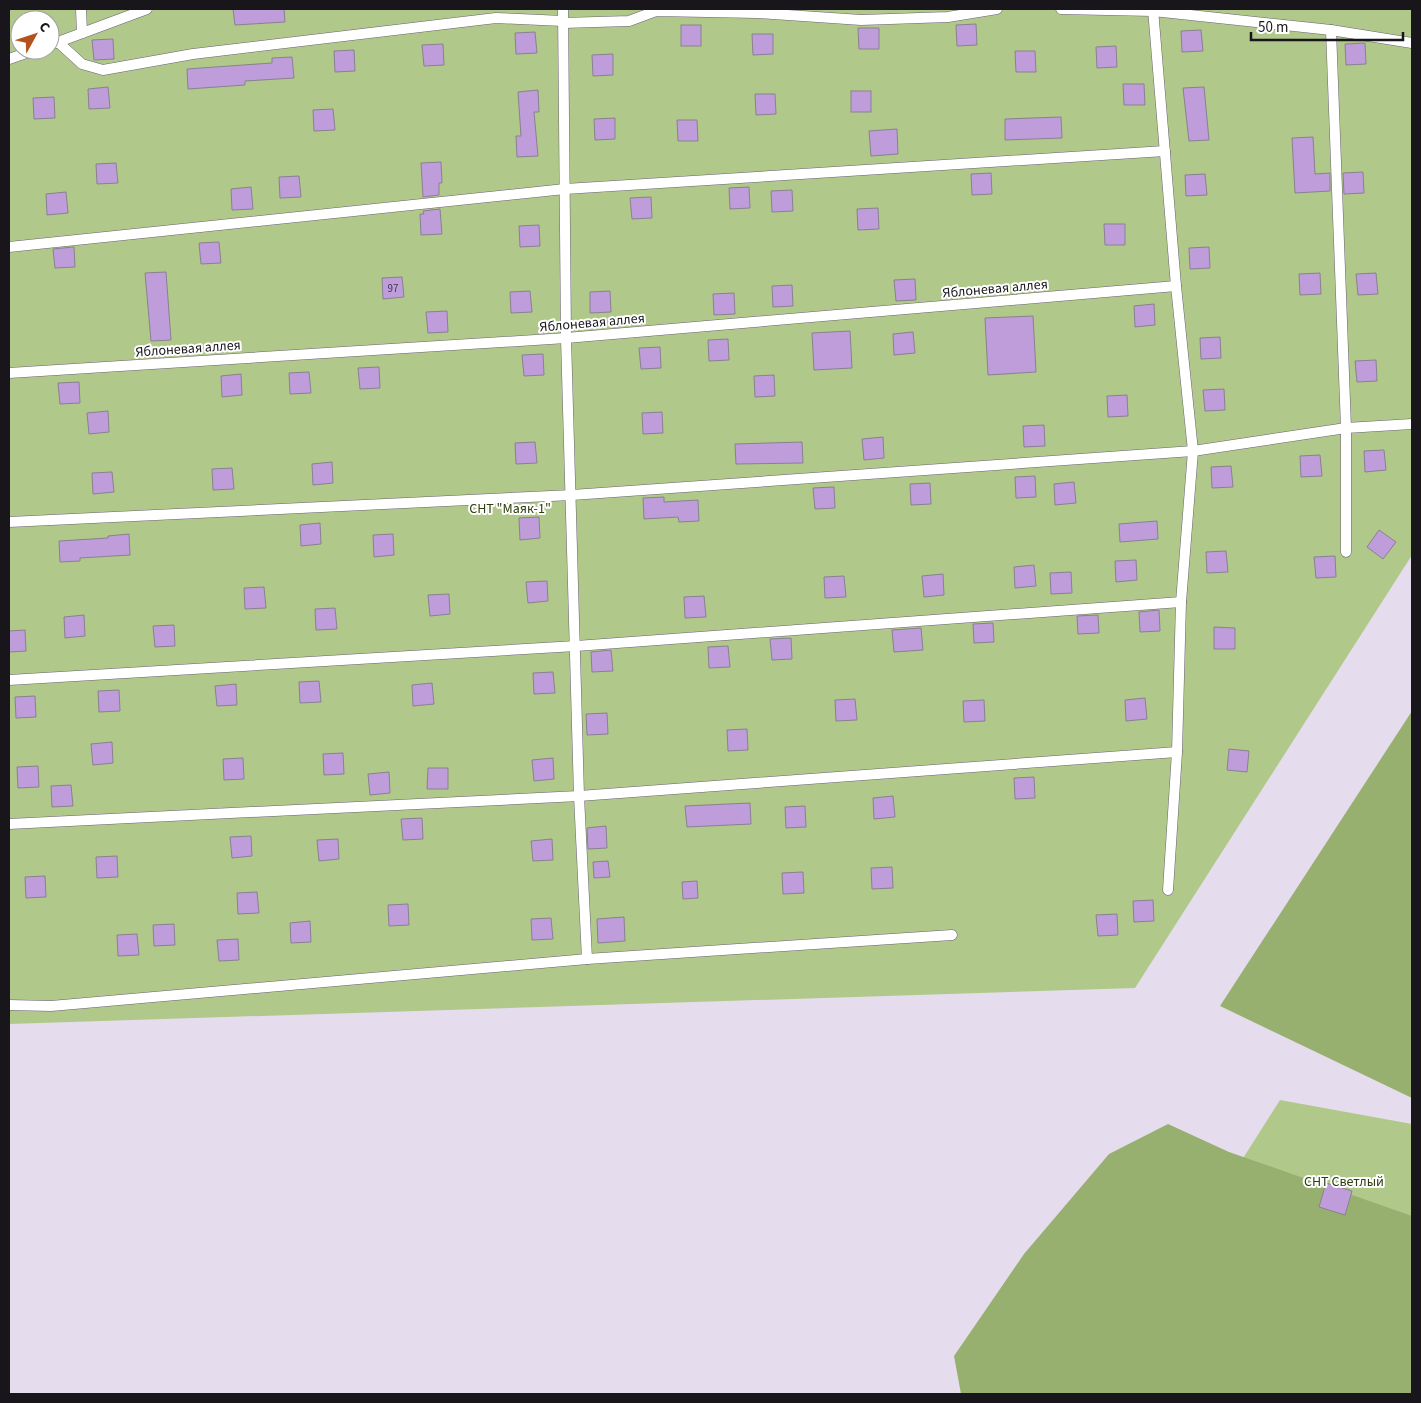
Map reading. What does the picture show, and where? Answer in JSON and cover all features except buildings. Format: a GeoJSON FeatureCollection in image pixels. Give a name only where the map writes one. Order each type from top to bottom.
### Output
{"type":"FeatureCollection","features":[{"type":"Feature","properties":{"kind":"lane"},"geometry":{"type":"LineString","coordinates":[[81,9],[82,33]]}},
{"type":"Feature","properties":{"kind":"lane"},"geometry":{"type":"LineString","coordinates":[[60,41],[147,9]]}},
{"type":"Feature","properties":{"kind":"lane"},"geometry":{"type":"LineString","coordinates":[[563,9],[566,338],[587,959]]}},
{"type":"Feature","properties":{"kind":"lane"},"geometry":{"type":"LineString","coordinates":[[60,48],[82,64],[104,70],[193,54],[496,18],[563,22],[629,22],[656,11],[757,13],[861,20],[948,17],[996,9]]}},
{"type":"Feature","properties":{"kind":"lane"},"geometry":{"type":"LineString","coordinates":[[1060,9],[1153,10],[1331,30],[1412,43]]}},
{"type":"Feature","properties":{"kind":"lane"},"geometry":{"type":"LineString","coordinates":[[1153,10],[1176,286],[1193,451],[1181,602],[1176,752],[1168,890]]}},
{"type":"Feature","properties":{"kind":"lane"},"geometry":{"type":"LineString","coordinates":[[1331,30],[1346,428],[1346,552]]}},
{"type":"Feature","properties":{"kind":"lane"},"geometry":{"type":"LineString","coordinates":[[9,247],[565,189],[1165,151]]}},
{"type":"Feature","properties":{"kind":"lane","name":"Яблоневая аллея"},"geometry":{"type":"LineString","coordinates":[[9,373],[566,338],[1176,286]]}},
{"type":"Feature","properties":{"kind":"lane"},"geometry":{"type":"LineString","coordinates":[[9,522],[572,495],[1193,451],[1346,428],[1412,424]]}},
{"type":"Feature","properties":{"kind":"lane"},"geometry":{"type":"LineString","coordinates":[[9,680],[576,646],[1181,602]]}},
{"type":"Feature","properties":{"kind":"lane"},"geometry":{"type":"LineString","coordinates":[[9,824],[580,796],[1176,752]]}},
{"type":"Feature","properties":{"kind":"lane"},"geometry":{"type":"LineString","coordinates":[[9,1004],[51,1006],[587,959],[952,935]]}},
{"type":"Feature","properties":{"kind":"green space","name":"СНТ \"Маяк-1\""},"geometry":{"type":"Polygon","coordinates":[[[9,9],[1412,9],[1412,555],[1135,988],[9,1024],[9,9]]]}},
{"type":"Feature","properties":{"kind":"green space"},"geometry":{"type":"Polygon","coordinates":[[[1412,711],[1412,1098],[1220,1006],[1412,711]]]}},
{"type":"Feature","properties":{"kind":"green space","name":"СНТ Светлый"},"geometry":{"type":"Polygon","coordinates":[[[1280,1100],[1412,1124],[1412,1255],[1235,1171],[1280,1100]]]}},
{"type":"Feature","properties":{"kind":"green space"},"geometry":{"type":"Polygon","coordinates":[[[1168,1124],[1229,1152],[1412,1216],[1412,1394],[961,1394],[954,1356],[1024,1254],[1109,1154],[1168,1124]]]}}]}
